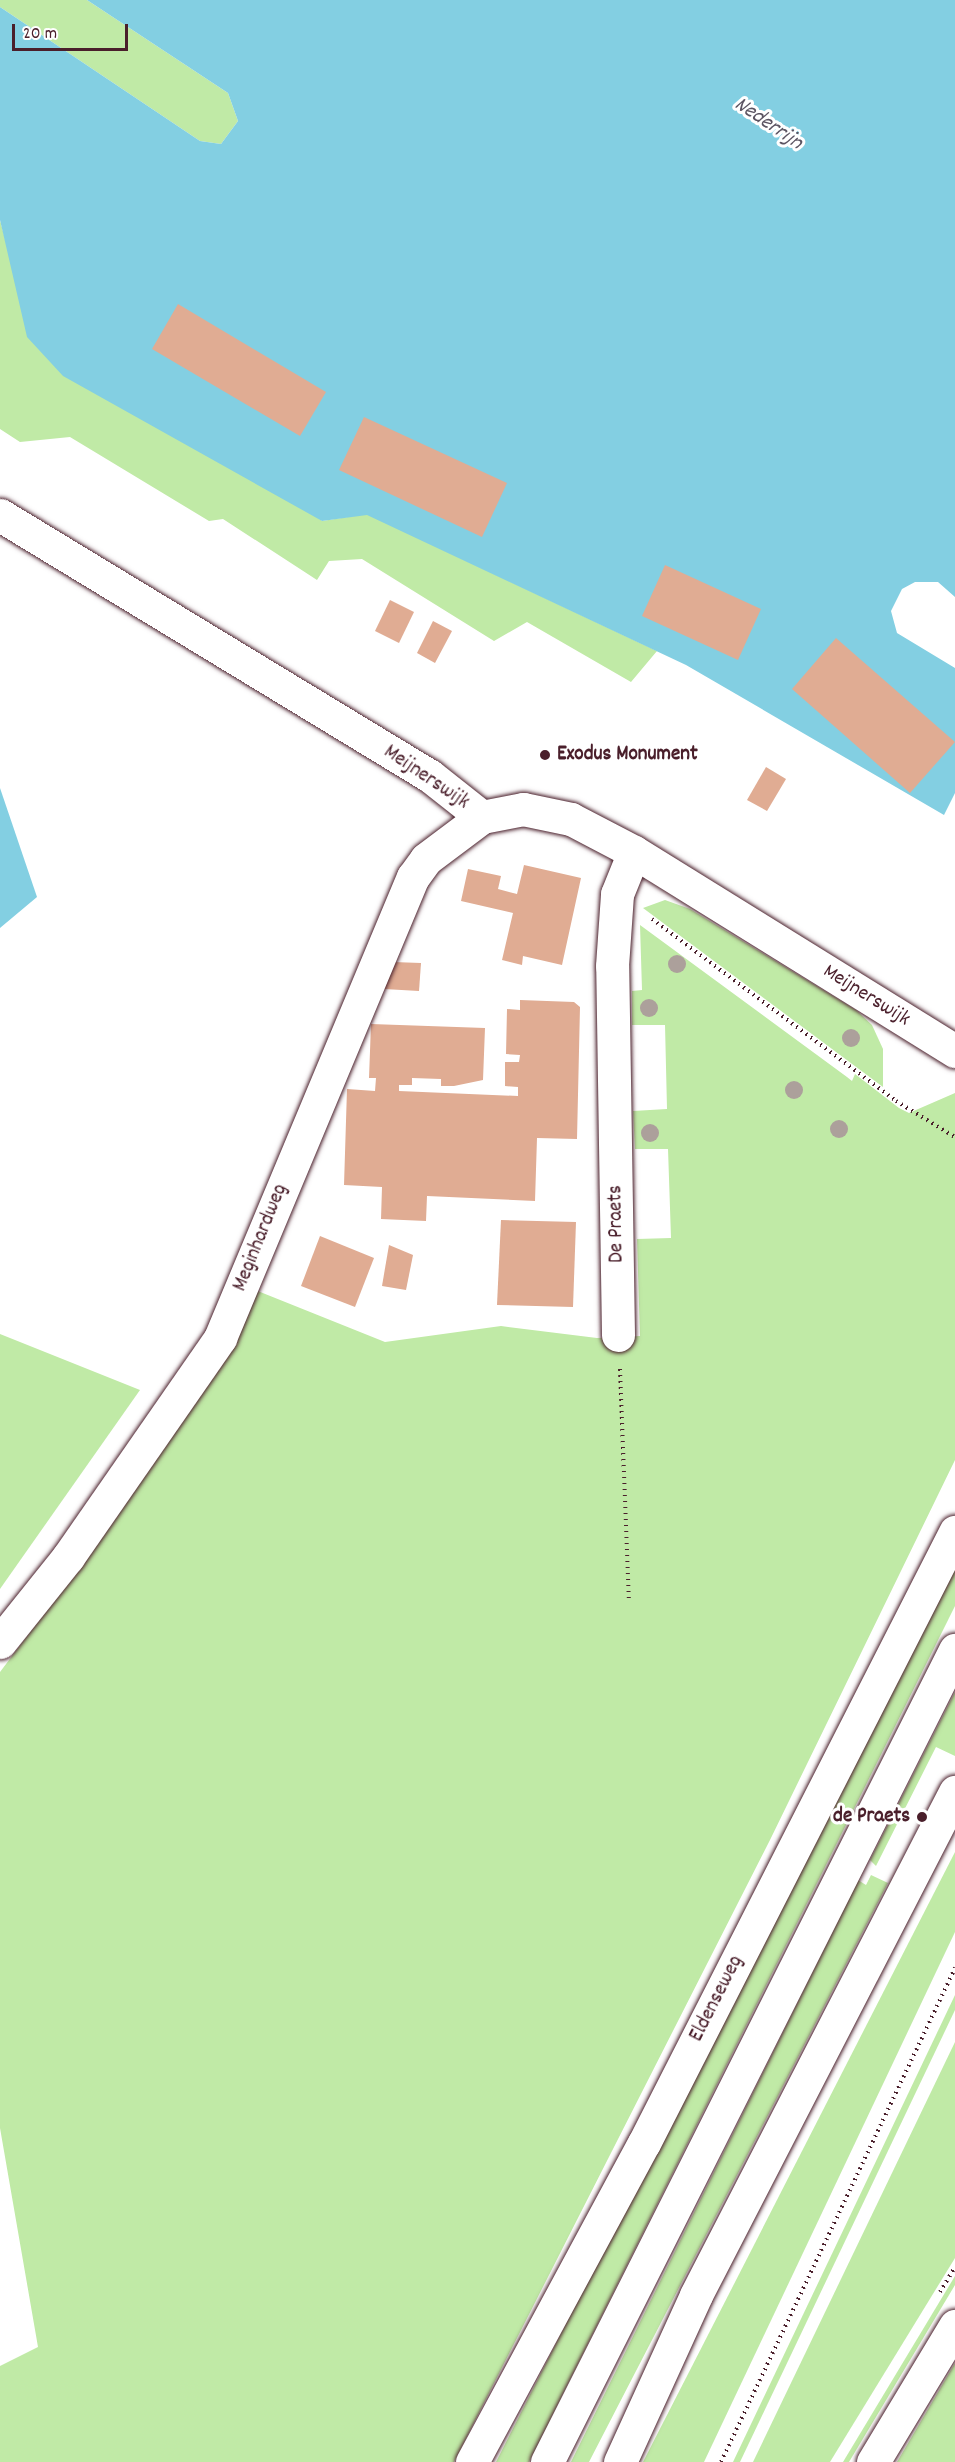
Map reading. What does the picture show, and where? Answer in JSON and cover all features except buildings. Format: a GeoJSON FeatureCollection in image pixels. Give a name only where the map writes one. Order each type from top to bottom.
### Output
{"type":"FeatureCollection","features":[{"type":"Feature","properties":{"kind":"street","name":"Meijnerswijk"},"geometry":{"type":"LineString","coordinates":[[0,515],[430,776],[482,817],[523,808],[571,819],[634,852],[955,1051]]}},
{"type":"Feature","properties":{"kind":"street","name":"Meginhardweg"},"geometry":{"type":"LineString","coordinates":[[0,1642],[68,1557],[220,1338],[413,877],[426,859],[482,817]]}},
{"type":"Feature","properties":{"kind":"street","name":"De Praets"},"geometry":{"type":"LineString","coordinates":[[618,1335],[612,966],[617,894],[634,852]]}},
{"type":"Feature","properties":{"kind":"street","name":"Eldenseweg"},"geometry":{"type":"LineString","coordinates":[[472,2462],[644,2143],[955,1532]]}},
{"type":"Feature","properties":{"kind":"street"},"geometry":{"type":"LineString","coordinates":[[547,2462],[955,1650]]}},
{"type":"Feature","properties":{"kind":"street"},"geometry":{"type":"LineString","coordinates":[[620,2462],[696,2295],[955,1792]]}},
{"type":"Feature","properties":{"kind":"street"},"geometry":{"type":"LineString","coordinates":[[873,2462],[955,2326]]}},
{"type":"Feature","properties":{"kind":"path"},"geometry":{"type":"LineString","coordinates":[[617,894],[896,1101],[955,1137]]}},
{"type":"Feature","properties":{"kind":"path"},"geometry":{"type":"LineString","coordinates":[[618,1335],[629,1599]]}},
{"type":"Feature","properties":{"kind":"path"},"geometry":{"type":"LineString","coordinates":[[721,2462],[955,1968]]}},
{"type":"Feature","properties":{"kind":"green space"},"geometry":{"type":"Polygon","coordinates":[[[0,0],[87,0],[228,93],[238,121],[221,144],[200,141],[0,7],[0,0]]]}},
{"type":"Feature","properties":{"kind":"green space"},"geometry":{"type":"Polygon","coordinates":[[[0,220],[15,277],[322,521],[367,514],[657,651],[631,682],[527,622],[494,641],[362,559],[329,561],[317,580],[223,519],[209,521],[70,437],[20,442],[0,429],[0,220]]]}},
{"type":"Feature","properties":{"kind":"green space"},"geometry":{"type":"Polygon","coordinates":[[[665,900],[690,909],[856,1010],[872,1025],[883,1049],[883,1087],[643,908],[665,900]]]}},
{"type":"Feature","properties":{"kind":"green space"},"geometry":{"type":"Polygon","coordinates":[[[640,925],[852,1081],[855,1074],[899,1108],[909,1113],[955,1093],[955,1460],[770,1840],[454,2462],[0,2462],[0,2366],[38,2347],[0,2128],[0,1672],[114,1521],[218,1358],[253,1289],[385,1342],[501,1326],[597,1338],[640,1336],[637,1239],[671,1238],[668,1149],[635,1149],[633,1111],[667,1109],[665,1025],[632,1025],[632,991],[642,990],[640,925]]]}},
{"type":"Feature","properties":{"kind":"green space"},"geometry":{"type":"Polygon","coordinates":[[[0,1334],[140,1390],[0,1589],[0,1334]]]}},
{"type":"Feature","properties":{"kind":"green space"},"geometry":{"type":"Polygon","coordinates":[[[955,1555],[955,1606],[529,2462],[496,2462],[955,1555]]]}},
{"type":"Feature","properties":{"kind":"green space"},"geometry":{"type":"Polygon","coordinates":[[[955,1692],[955,1756],[936,1747],[876,1866],[870,1860],[955,1692]]]}},
{"type":"Feature","properties":{"kind":"green space"},"geometry":{"type":"Polygon","coordinates":[[[955,1852],[955,1932],[704,2462],[643,2462],[955,1852]]]}},
{"type":"Feature","properties":{"kind":"green space"},"geometry":{"type":"Polygon","coordinates":[[[871,1875],[888,1883],[589,2462],[571,2462],[858,1880],[866,1885],[871,1875]]]}},
{"type":"Feature","properties":{"kind":"green space"},"geometry":{"type":"Polygon","coordinates":[[[955,1995],[955,2010],[740,2462],[733,2462],[955,1995]]]}},
{"type":"Feature","properties":{"kind":"green space"},"geometry":{"type":"Polygon","coordinates":[[[955,2042],[955,2258],[830,2462],[753,2462],[955,2042]]]}},
{"type":"Feature","properties":{"kind":"green space"},"geometry":{"type":"Polygon","coordinates":[[[955,2276],[955,2285],[849,2462],[843,2462],[955,2276]]]}},
{"type":"Feature","properties":{"kind":"green space"},"geometry":{"type":"Polygon","coordinates":[[[955,2363],[955,2462],[897,2462],[955,2363]]]}},
{"type":"Feature","properties":{"kind":"water","name":"Nederrijn"},"geometry":{"type":"Polygon","coordinates":[[[87,0],[955,0],[955,597],[938,582],[915,582],[902,589],[891,611],[897,633],[955,668],[955,793],[944,815],[686,665],[367,515],[322,521],[63,376],[27,337],[0,220],[0,7],[200,141],[221,144],[238,121],[228,93],[87,0]]]}},
{"type":"Feature","properties":{"kind":"water"},"geometry":{"type":"Polygon","coordinates":[[[0,788],[37,897],[0,928],[0,788]]]}},
{"type":"Feature","properties":{"kind":"place","name":"Exodus Monument"},"geometry":{"type":"Point","coordinates":[545,755]}},
{"type":"Feature","properties":{"kind":"place","name":"de Praets"},"geometry":{"type":"Point","coordinates":[922,1817]}}]}
